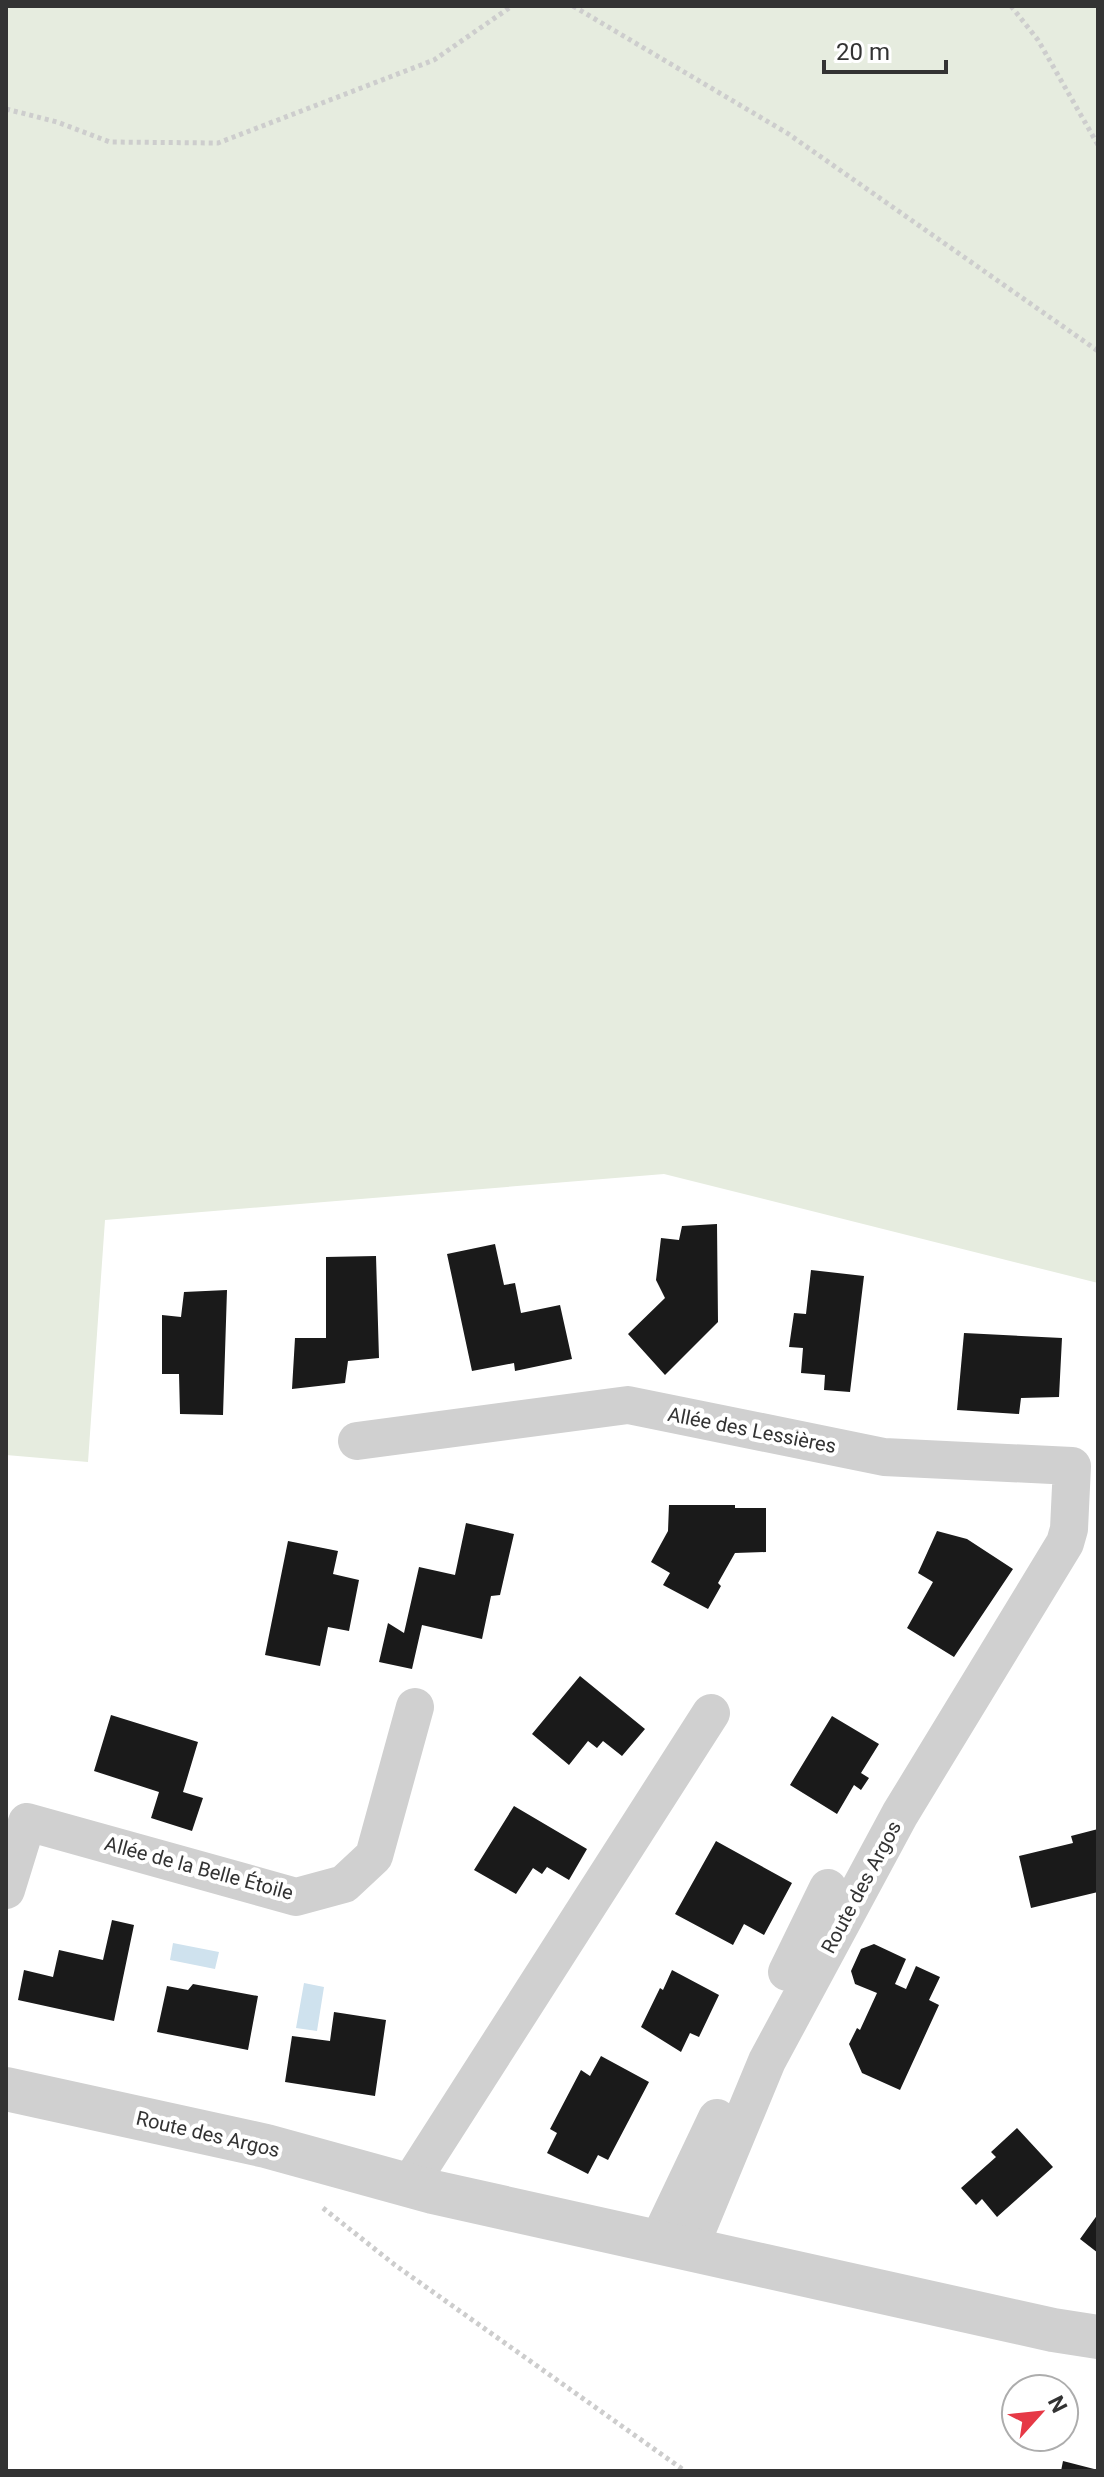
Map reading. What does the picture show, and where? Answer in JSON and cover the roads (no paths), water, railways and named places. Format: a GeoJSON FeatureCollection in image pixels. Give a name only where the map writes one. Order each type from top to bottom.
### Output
{"type":"FeatureCollection","features":[{"type":"Feature","properties":{"kind":"street","name":"Allée des Lessières"},"geometry":{"type":"LineString","coordinates":[[357,1441],[628,1405],[884,1457],[1072,1466],[1069,1529],[1065,1543]]}},
{"type":"Feature","properties":{"kind":"street","name":"Route des Argos"},"geometry":{"type":"LineString","coordinates":[[674,2245],[767,2061],[900,1814],[1065,1543]]}},
{"type":"Feature","properties":{"kind":"street","name":"Allée de la Belle Étoile"},"geometry":{"type":"LineString","coordinates":[[6,1890],[27,1822],[296,1897],[344,1884],[374,1856],[415,1707]]}},
{"type":"Feature","properties":{"kind":"street"},"geometry":{"type":"LineString","coordinates":[[409,2185],[711,1713]]}},
{"type":"Feature","properties":{"kind":"street"},"geometry":{"type":"LineString","coordinates":[[674,2245],[828,1888]]}},
{"type":"Feature","properties":{"kind":"street","name":"Route des Argos"},"geometry":{"type":"LineString","coordinates":[[6,2089],[266,2146],[409,2185],[1053,2330],[1098,2337]]}},
{"type":"Feature","properties":{"kind":"water"},"geometry":{"type":"Polygon","coordinates":[[[173,1943],[219,1952],[215,1969],[170,1960],[173,1943]]]}},
{"type":"Feature","properties":{"kind":"water"},"geometry":{"type":"Polygon","coordinates":[[[304,1983],[324,1987],[317,2031],[296,2028],[304,1983]]]}}]}
